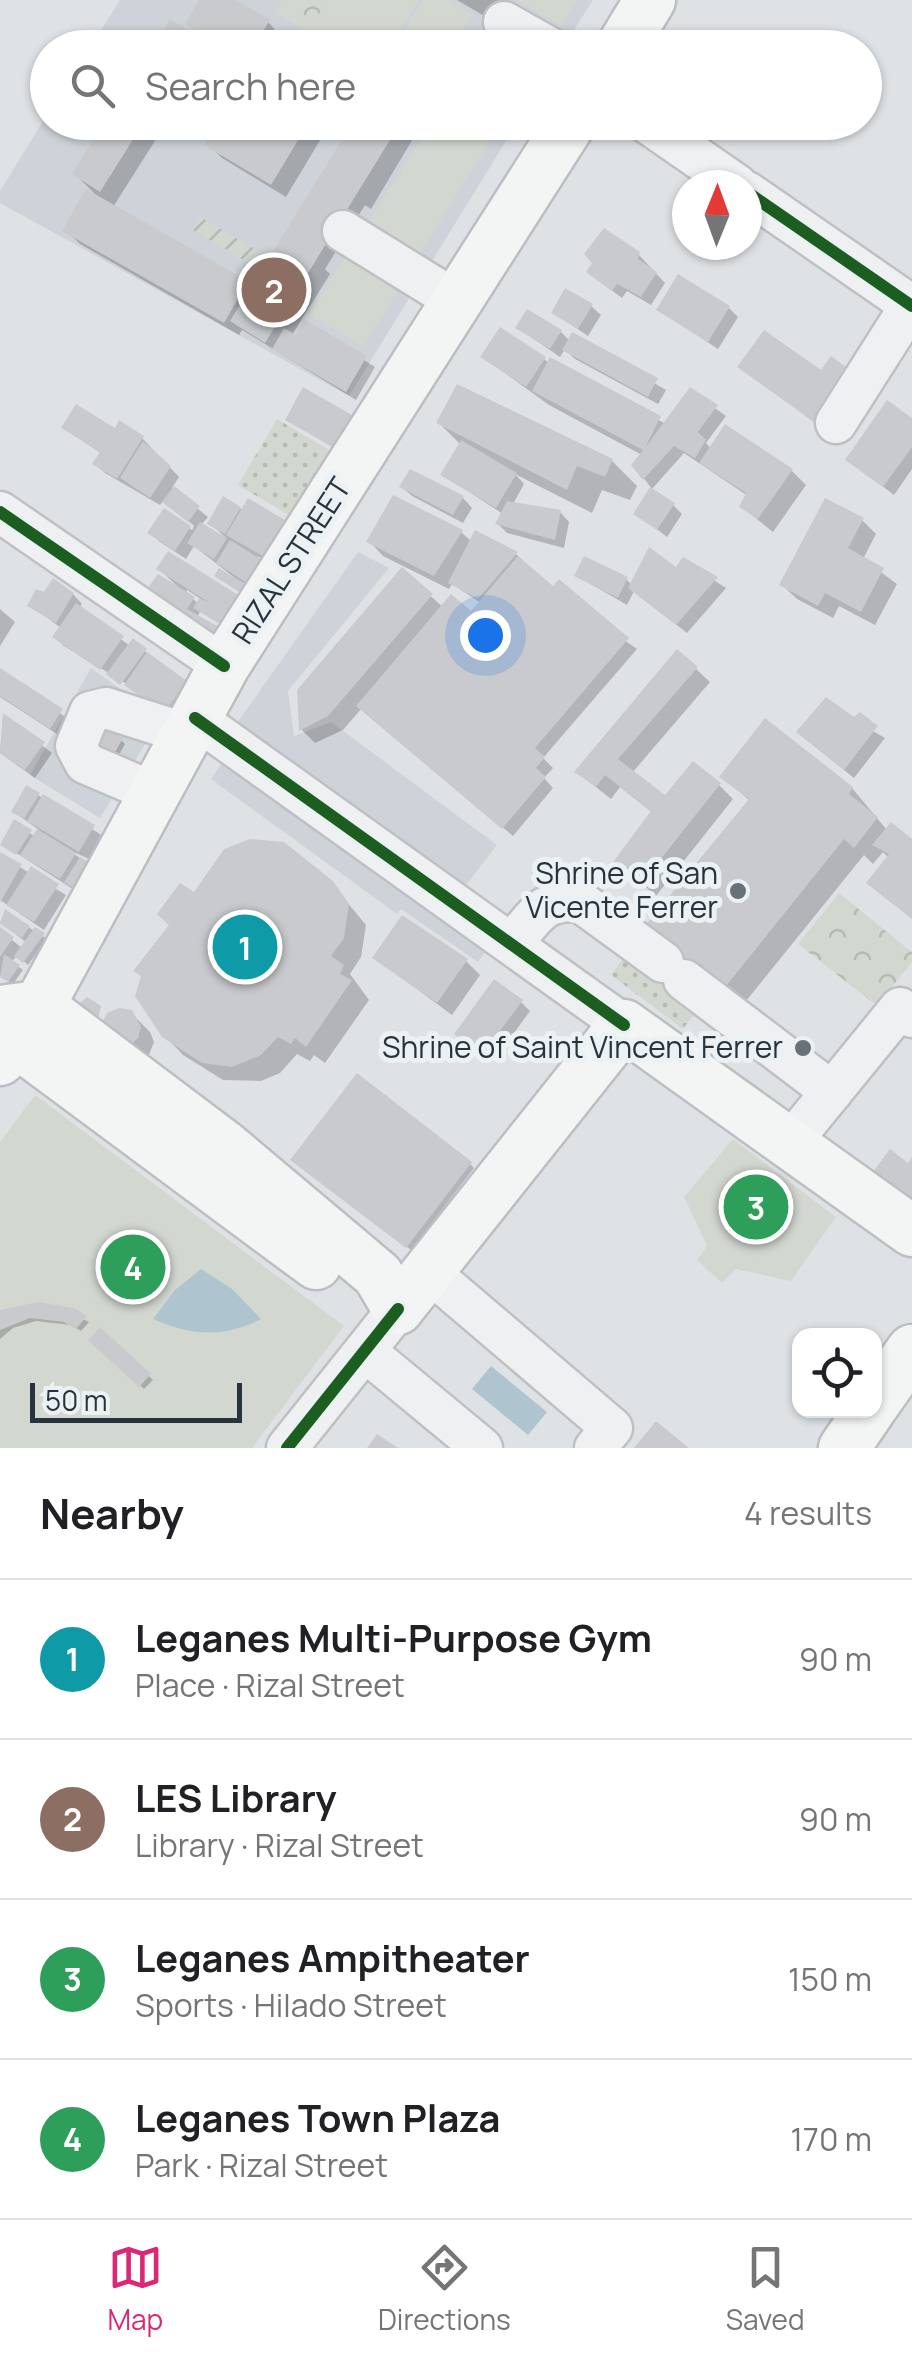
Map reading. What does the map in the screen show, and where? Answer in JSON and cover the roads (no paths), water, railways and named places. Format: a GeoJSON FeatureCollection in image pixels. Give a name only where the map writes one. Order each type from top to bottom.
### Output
{"type":"FeatureCollection","features":[{"type":"Feature","properties":{"kind":"main road"},"geometry":{"type":"LineString","coordinates":[[632,30],[650,0]]}},
{"type":"Feature","properties":{"kind":"main road","name":"RIZAL STREET"},"geometry":{"type":"LineString","coordinates":[[11,1026],[155,793],[224,666],[560,140]]}},
{"type":"Feature","properties":{"kind":"main road"},"geometry":{"type":"LineString","coordinates":[[11,1026],[362,1299],[413,1291],[624,1025],[912,1230]]}},
{"type":"Feature","properties":{"kind":"main road"},"geometry":{"type":"LineString","coordinates":[[882,1393],[912,1350]]}},
{"type":"Feature","properties":{"kind":"main road"},"geometry":{"type":"LineString","coordinates":[[844,1448],[865,1418]]}},
{"type":"Feature","properties":{"kind":"street"},"geometry":{"type":"LineString","coordinates":[[504,22],[518,30]]}},
{"type":"Feature","properties":{"kind":"street"},"geometry":{"type":"LineString","coordinates":[[672,140],[715,170]]}},
{"type":"Feature","properties":{"kind":"street"},"geometry":{"type":"LineString","coordinates":[[762,202],[912,306],[836,422]]}},
{"type":"Feature","properties":{"kind":"street"},"geometry":{"type":"LineString","coordinates":[[342,231],[458,302]]}},
{"type":"Feature","properties":{"kind":"street"},"geometry":{"type":"LineString","coordinates":[[0,512],[224,666]]}},
{"type":"Feature","properties":{"kind":"street"},"geometry":{"type":"LineString","coordinates":[[155,793],[85,763],[76,746],[90,712],[106,708],[191,726],[512,944],[624,1025]]}},
{"type":"Feature","properties":{"kind":"street"},"geometry":{"type":"LineString","coordinates":[[512,944],[546,904],[566,899],[582,903],[674,971],[770,1032],[832,1092]]}},
{"type":"Feature","properties":{"kind":"street"},"geometry":{"type":"LineString","coordinates":[[790,1143],[900,1008],[912,1017]]}},
{"type":"Feature","properties":{"kind":"street"},"geometry":{"type":"LineString","coordinates":[[287,1448],[413,1291],[612,1428],[596,1448]]}},
{"type":"Feature","properties":{"kind":"street"},"geometry":{"type":"LineString","coordinates":[[366,1352],[482,1448]]}},
{"type":"Feature","properties":{"kind":"water"},"geometry":{"type":"Polygon","coordinates":[[[201,1269],[232,1289],[261,1319],[234,1329],[207,1332],[181,1329],[153,1319],[175,1290],[201,1269]]]}},
{"type":"Feature","properties":{"kind":"water"},"geometry":{"type":"Polygon","coordinates":[[[491,1366],[547,1412],[528,1435],[472,1389],[491,1366]]]}},
{"type":"Feature","properties":{"kind":"place","name":"LES Library"},"geometry":{"type":"Point","coordinates":[274,290]}},
{"type":"Feature","properties":{"kind":"place","name":"Shrine of San Vicente Ferrer"},"geometry":{"type":"Point","coordinates":[738,891]}},
{"type":"Feature","properties":{"kind":"place","name":"Leganes Multi-Purpose Gym"},"geometry":{"type":"Point","coordinates":[245,947]}},
{"type":"Feature","properties":{"kind":"place","name":"Shrine of Saint Vincent Ferrer"},"geometry":{"type":"Point","coordinates":[803,1048]}},
{"type":"Feature","properties":{"kind":"place","name":"Leganes Ampitheater"},"geometry":{"type":"Point","coordinates":[756,1207]}},
{"type":"Feature","properties":{"kind":"place","name":"Leganes Town Plaza"},"geometry":{"type":"Point","coordinates":[133,1267]}}]}
